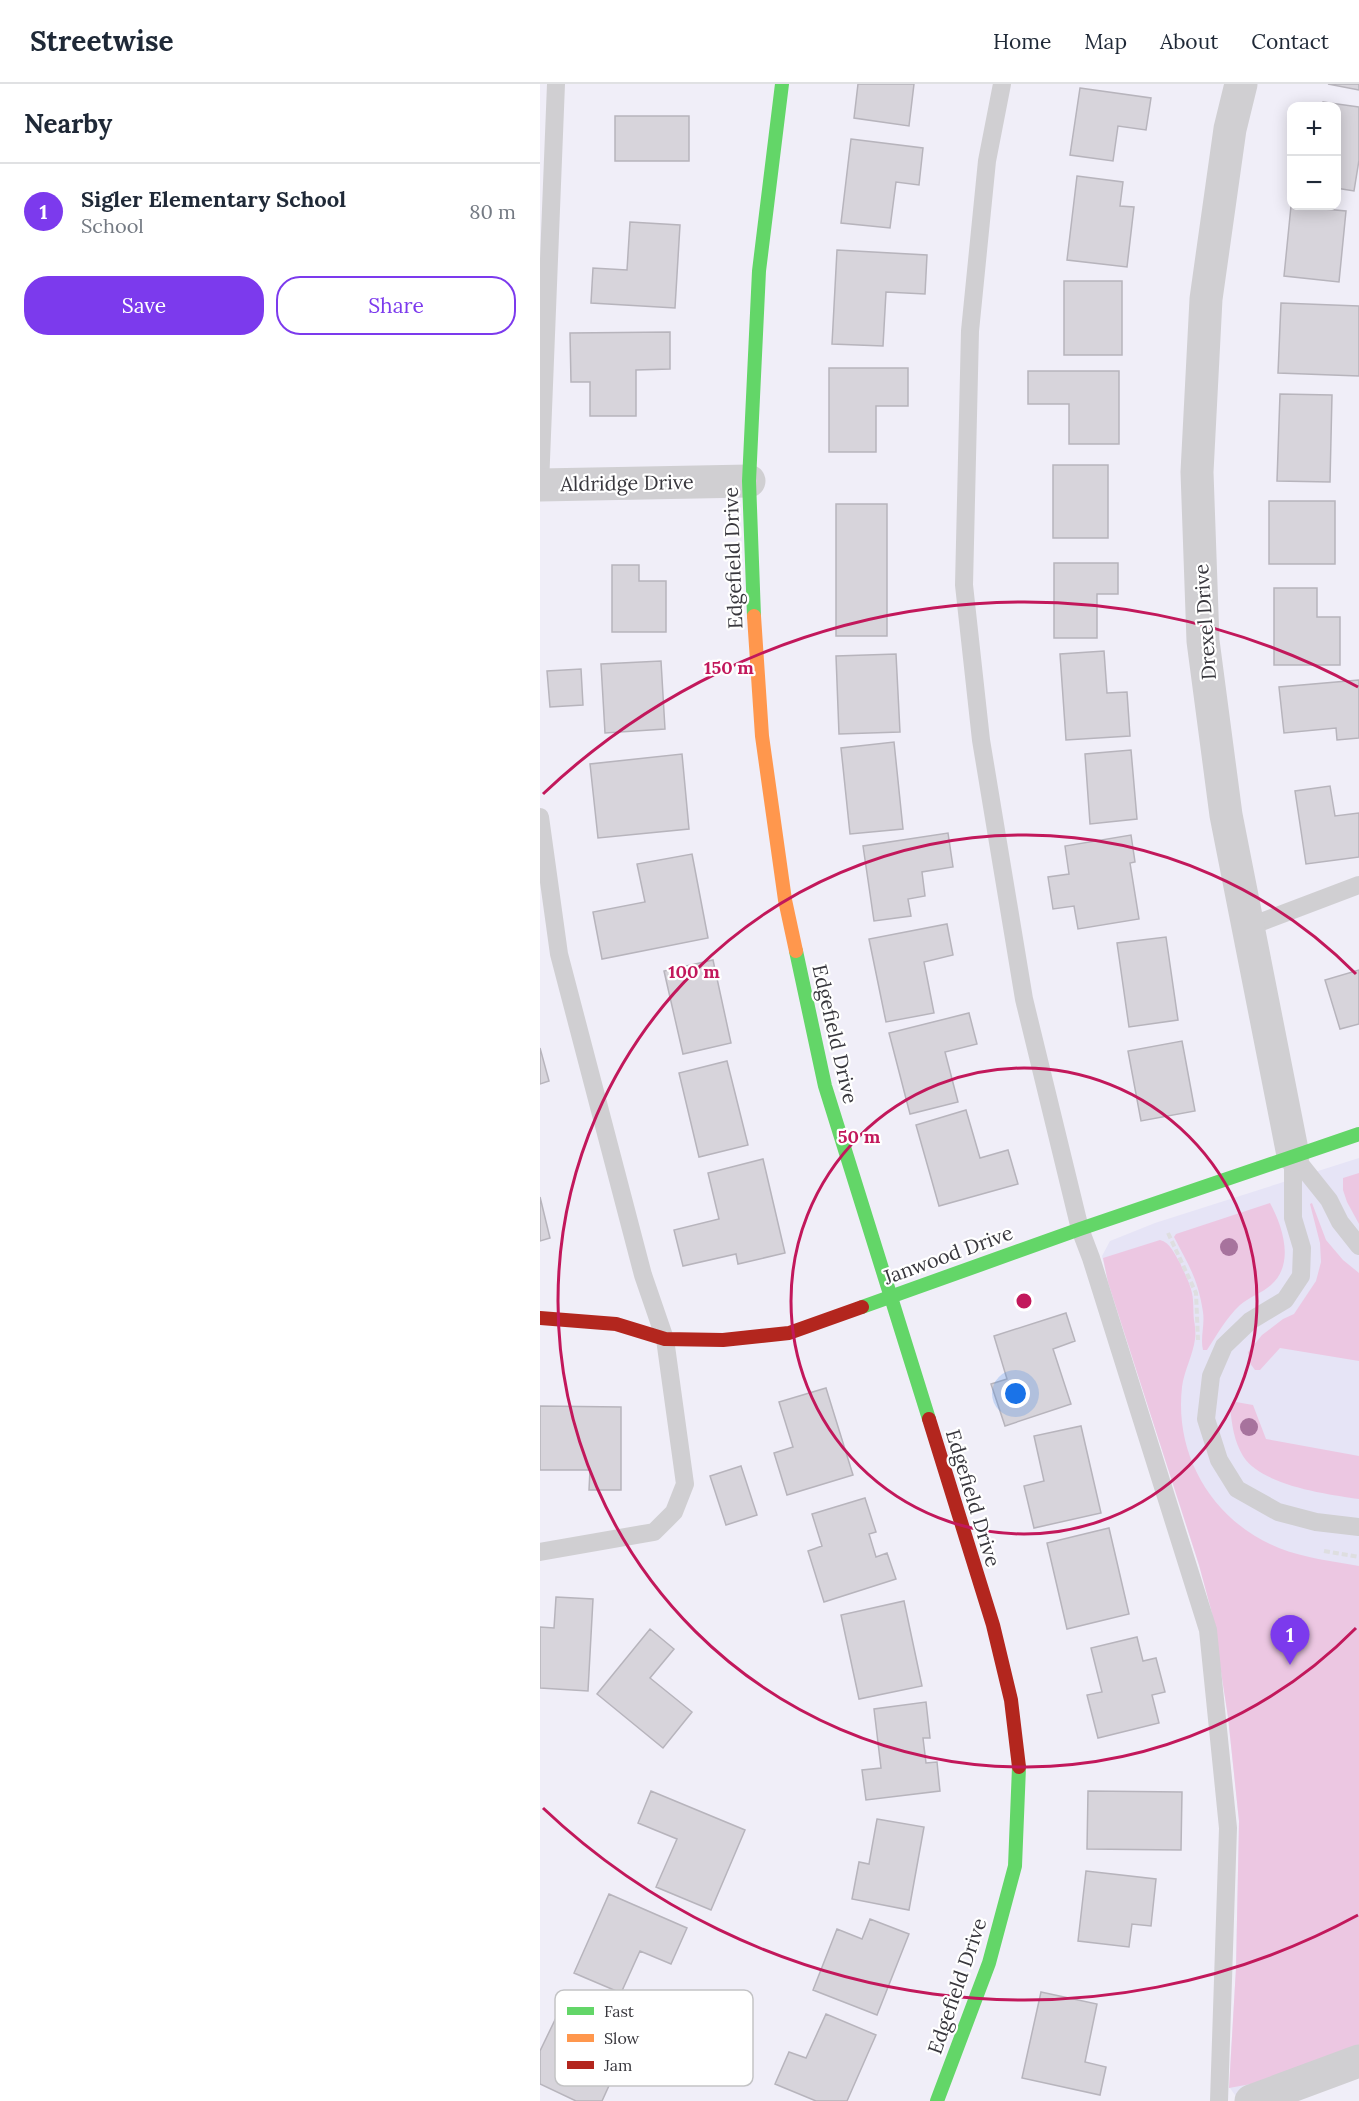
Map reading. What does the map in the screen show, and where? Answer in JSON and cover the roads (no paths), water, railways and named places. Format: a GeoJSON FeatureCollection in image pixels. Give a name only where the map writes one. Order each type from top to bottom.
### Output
{"type":"FeatureCollection","features":[{"type":"Feature","properties":{"kind":"street","name":"Edgefield Drive"},"geometry":{"type":"LineString","coordinates":[[782,84],[759,271],[749,481],[751,569],[762,736],[785,900],[825,1086],[993,1625],[1011,1700],[1020,1773],[1015,1866],[989,1963],[944,2099]]}},
{"type":"Feature","properties":{"kind":"street","name":"Drexel Drive"},"geometry":{"type":"LineString","coordinates":[[1241,84],[1230,129],[1206,299],[1197,472],[1203,641],[1226,815],[1293,1155]]}},
{"type":"Feature","properties":{"kind":"street","name":"Aldridge Drive"},"geometry":{"type":"LineString","coordinates":[[540,485],[749,481]]}},
{"type":"Feature","properties":{"kind":"street","name":"Janwood Drive"},"geometry":{"type":"LineString","coordinates":[[540,1318],[616,1324],[665,1339],[723,1340],[789,1333],[1080,1229],[1359,1134]]}},
{"type":"Feature","properties":{"kind":"street"},"geometry":{"type":"LineString","coordinates":[[1251,2101],[1359,2061]]}},
{"type":"Feature","properties":{"kind":"lane"},"geometry":{"type":"LineString","coordinates":[[540,485],[545,251],[556,84]]}},
{"type":"Feature","properties":{"kind":"lane"},"geometry":{"type":"LineString","coordinates":[[1002,84],[987,161],[970,331],[964,585],[981,740],[1024,999],[1080,1229],[1208,1630],[1228,1827],[1219,2101]]}},
{"type":"Feature","properties":{"kind":"lane"},"geometry":{"type":"LineString","coordinates":[[540,818],[559,954],[643,1275],[665,1339],[685,1484],[674,1512],[654,1532],[540,1552]]}},
{"type":"Feature","properties":{"kind":"lane"},"geometry":{"type":"LineString","coordinates":[[1248,927],[1359,885]]}},
{"type":"Feature","properties":{"kind":"lane"},"geometry":{"type":"LineString","coordinates":[[1293,1155],[1329,1200],[1340,1222],[1359,1246]]}},
{"type":"Feature","properties":{"kind":"lane"},"geometry":{"type":"LineString","coordinates":[[1293,1155],[1293,1218],[1302,1248],[1301,1276],[1285,1300],[1250,1321],[1224,1346],[1211,1376],[1206,1419],[1220,1460],[1237,1489],[1278,1512],[1316,1522],[1359,1527]]}},
{"type":"Feature","properties":{"kind":"place","name":"Sigler Elementary School"},"geometry":{"type":"Point","coordinates":[1290,1665]}}]}
